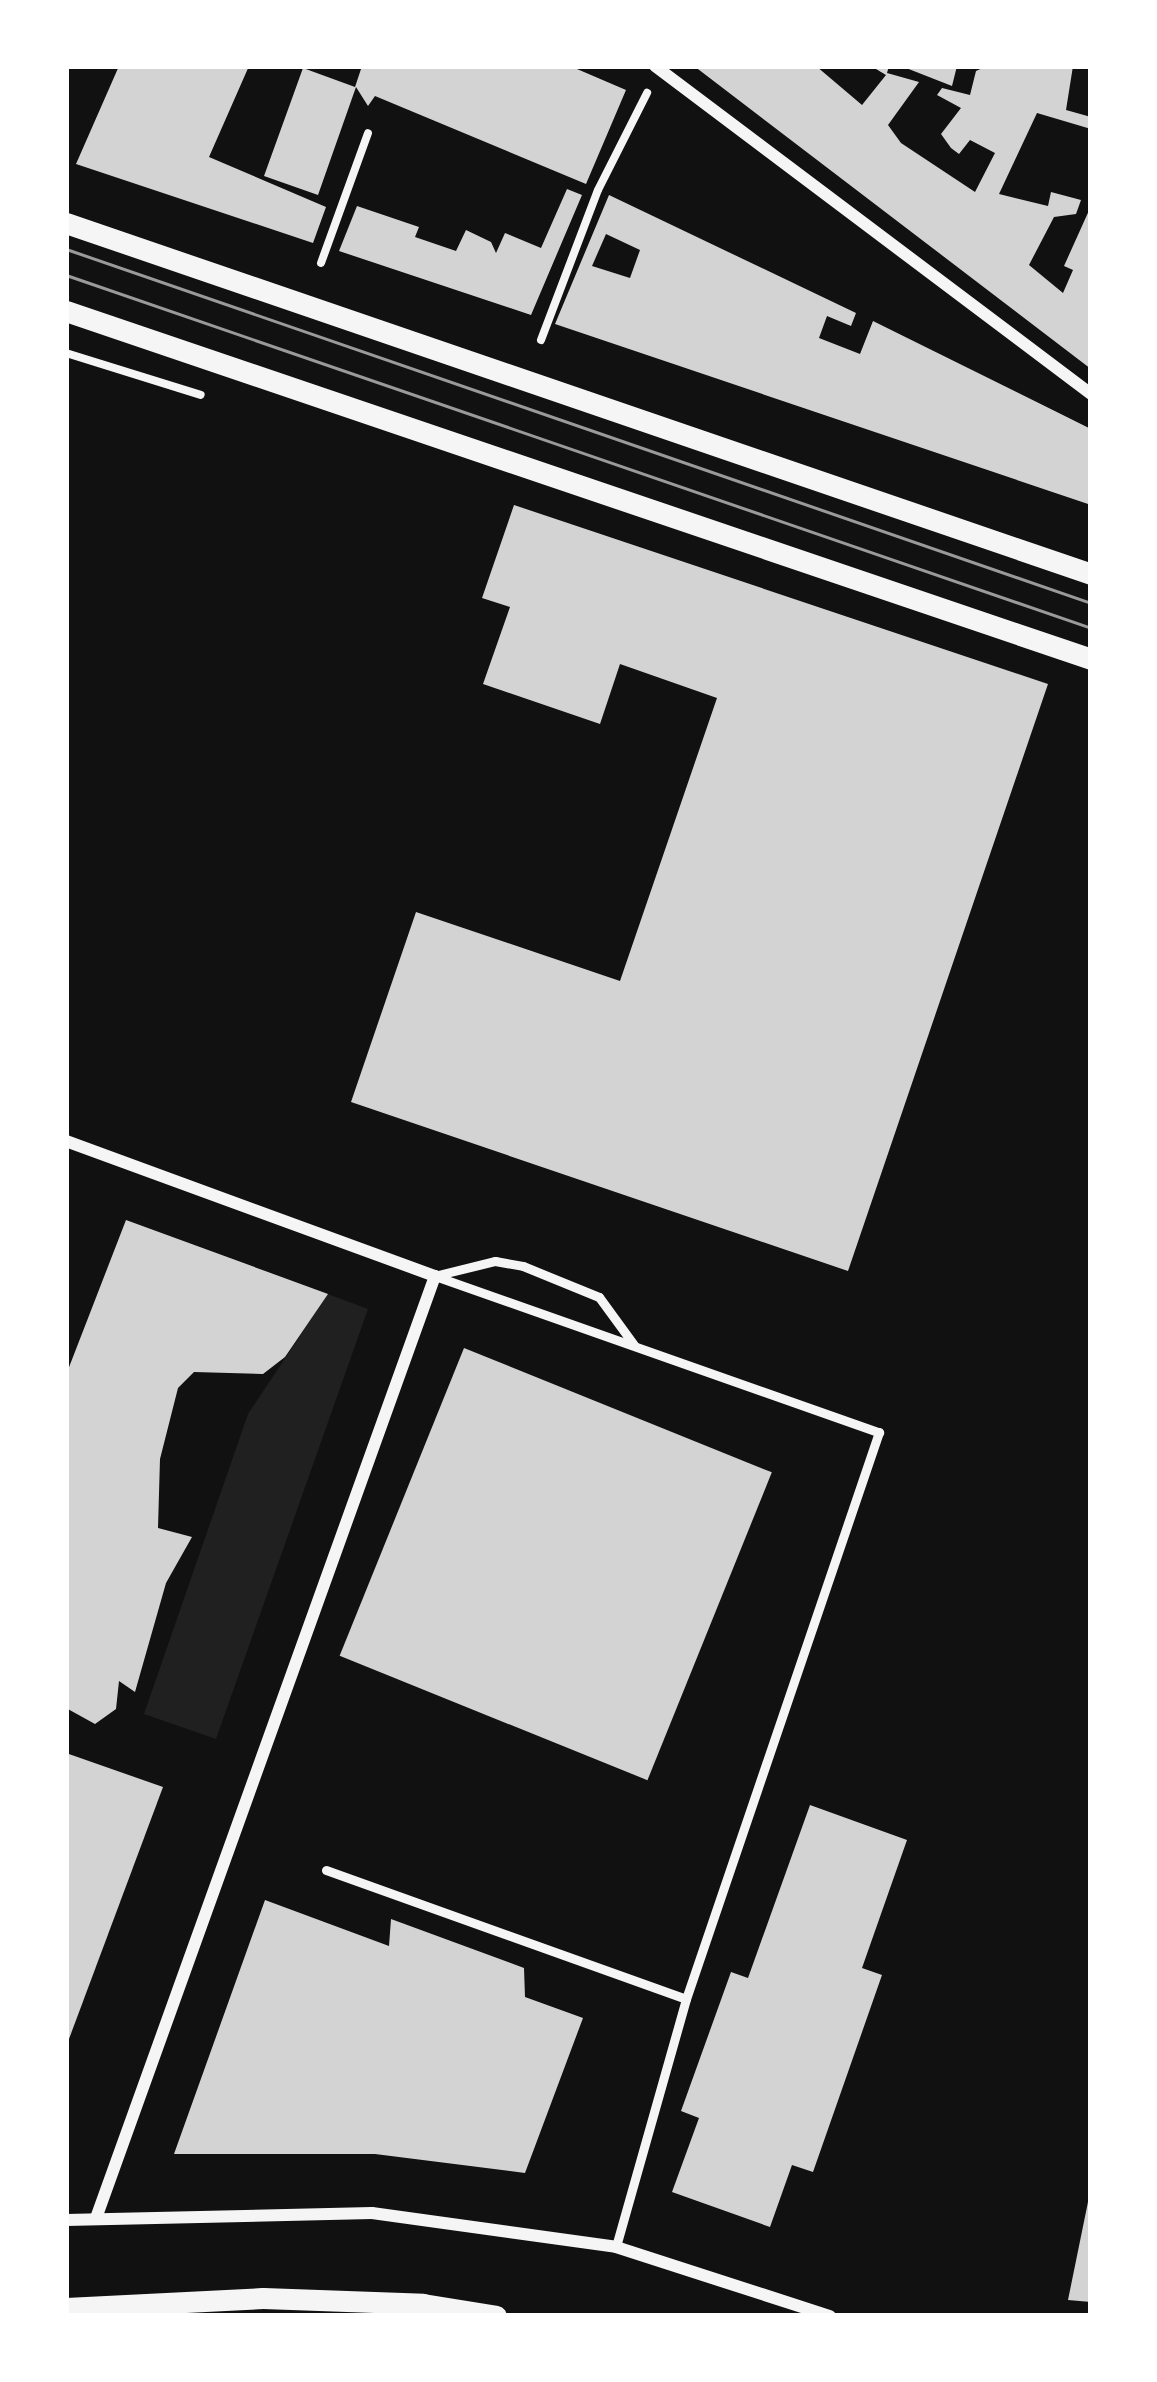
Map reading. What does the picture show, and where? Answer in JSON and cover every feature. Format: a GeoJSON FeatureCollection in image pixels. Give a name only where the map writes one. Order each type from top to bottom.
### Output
{"type":"FeatureCollection","features":[{"type":"Feature","properties":{"kind":"street"},"geometry":{"type":"LineString","coordinates":[[658,67],[1091,394]]}},
{"type":"Feature","properties":{"kind":"street"},"geometry":{"type":"LineString","coordinates":[[66,224],[1091,574]]}},
{"type":"Feature","properties":{"kind":"street"},"geometry":{"type":"LineString","coordinates":[[66,311],[1091,659]]}},
{"type":"Feature","properties":{"kind":"street"},"geometry":{"type":"LineString","coordinates":[[66,1141],[435,1276],[96,2218]]}},
{"type":"Feature","properties":{"kind":"street"},"geometry":{"type":"LineString","coordinates":[[66,2220],[372,2213],[616,2247],[830,2316]]}},
{"type":"Feature","properties":{"kind":"street"},"geometry":{"type":"LineString","coordinates":[[66,2308],[262,2297],[423,2304],[496,2316]]}},
{"type":"Feature","properties":{"kind":"lane"},"geometry":{"type":"LineString","coordinates":[[435,1276],[495,1261],[524,1266],[599,1297],[634,1346]]}},
{"type":"Feature","properties":{"kind":"lane"},"geometry":{"type":"LineString","coordinates":[[435,1276],[879,1432],[686,2000],[616,2247]]}},
{"type":"Feature","properties":{"kind":"lane"},"geometry":{"type":"LineString","coordinates":[[326,1870],[686,2000]]}},
{"type":"Feature","properties":{"kind":"path"},"geometry":{"type":"LineString","coordinates":[[541,340],[598,190],[658,67]]}},
{"type":"Feature","properties":{"kind":"path"},"geometry":{"type":"LineString","coordinates":[[321,262],[368,133]]}},
{"type":"Feature","properties":{"kind":"shaded area"},"geometry":{"type":"Polygon","coordinates":[[[328,1294],[368,1309],[216,1739],[144,1714],[248,1414],[328,1294]]]}},
{"type":"Feature","properties":{"kind":"building"},"geometry":{"type":"Polygon","coordinates":[[[119,66],[249,66],[209,157],[326,207],[313,243],[76,164],[119,66]]]}},
{"type":"Feature","properties":{"kind":"building"},"geometry":{"type":"Polygon","coordinates":[[[362,66],[570,66],[626,90],[586,184],[375,96],[368,106],[356,87],[318,195],[264,176],[303,68],[355,87],[362,66]]]}},
{"type":"Feature","properties":{"kind":"building"},"geometry":{"type":"Polygon","coordinates":[[[694,66],[816,66],[862,105],[886,75],[871,66],[889,66],[887,73],[919,82],[888,125],[901,143],[975,192],[995,153],[970,140],[959,154],[951,148],[941,134],[961,108],[937,95],[942,88],[970,95],[976,71],[987,66],[1073,66],[1066,110],[1091,117],[1091,129],[1037,113],[999,194],[1048,206],[1051,192],[1081,200],[1076,214],[1054,217],[1029,265],[1063,293],[1073,270],[1064,266],[1091,206],[1091,369],[694,66]]]}},
{"type":"Feature","properties":{"kind":"building"},"geometry":{"type":"Polygon","coordinates":[[[901,66],[957,66],[952,86],[901,66]]]}},
{"type":"Feature","properties":{"kind":"building"},"geometry":{"type":"Polygon","coordinates":[[[567,189],[582,195],[531,315],[339,251],[357,206],[419,227],[415,237],[456,251],[466,230],[491,242],[496,253],[505,233],[541,248],[567,189]]]}},
{"type":"Feature","properties":{"kind":"building"},"geometry":{"type":"Polygon","coordinates":[[[609,195],[856,313],[851,326],[827,316],[819,338],[860,354],[873,321],[1091,429],[1091,505],[555,324],[609,195]],[[606,234],[592,266],[630,278],[640,250],[606,234]]]}},
{"type":"Feature","properties":{"kind":"building"},"geometry":{"type":"Polygon","coordinates":[[[514,505],[1048,684],[848,1271],[351,1102],[416,912],[620,981],[717,698],[620,664],[600,724],[483,684],[510,607],[482,598],[514,505]]]}},
{"type":"Feature","properties":{"kind":"building"},"geometry":{"type":"Polygon","coordinates":[[[126,1220],[328,1294],[285,1357],[263,1374],[194,1372],[178,1388],[160,1459],[158,1528],[192,1537],[166,1583],[135,1692],[119,1681],[116,1709],[95,1724],[66,1708],[66,1375],[126,1220]]]}},
{"type":"Feature","properties":{"kind":"building"},"geometry":{"type":"Polygon","coordinates":[[[464,1348],[772,1472],[647,1780],[340,1656],[464,1348]]]}},
{"type":"Feature","properties":{"kind":"building"},"geometry":{"type":"Polygon","coordinates":[[[66,1753],[163,1787],[66,2047],[66,1753]]]}},
{"type":"Feature","properties":{"kind":"building"},"geometry":{"type":"Polygon","coordinates":[[[810,1805],[907,1840],[862,1968],[882,1975],[813,2172],[792,2165],[770,2227],[672,2192],[699,2118],[681,2111],[731,1972],[748,1978],[810,1805]]]}},
{"type":"Feature","properties":{"kind":"building"},"geometry":{"type":"Polygon","coordinates":[[[265,1900],[389,1946],[391,1919],[524,1968],[525,1997],[583,2018],[525,2173],[375,2154],[174,2154],[265,1900]]]}},
{"type":"Feature","properties":{"kind":"building"},"geometry":{"type":"Polygon","coordinates":[[[1089,2197],[1091,2302],[1068,2300],[1089,2197]]]}},
{"type":"Feature","properties":{"kind":"tram line"},"geometry":{"type":"LineString","coordinates":[[66,249],[1091,603]]}},
{"type":"Feature","properties":{"kind":"tram line"},"geometry":{"type":"LineString","coordinates":[[66,275],[1091,628]]}}]}
